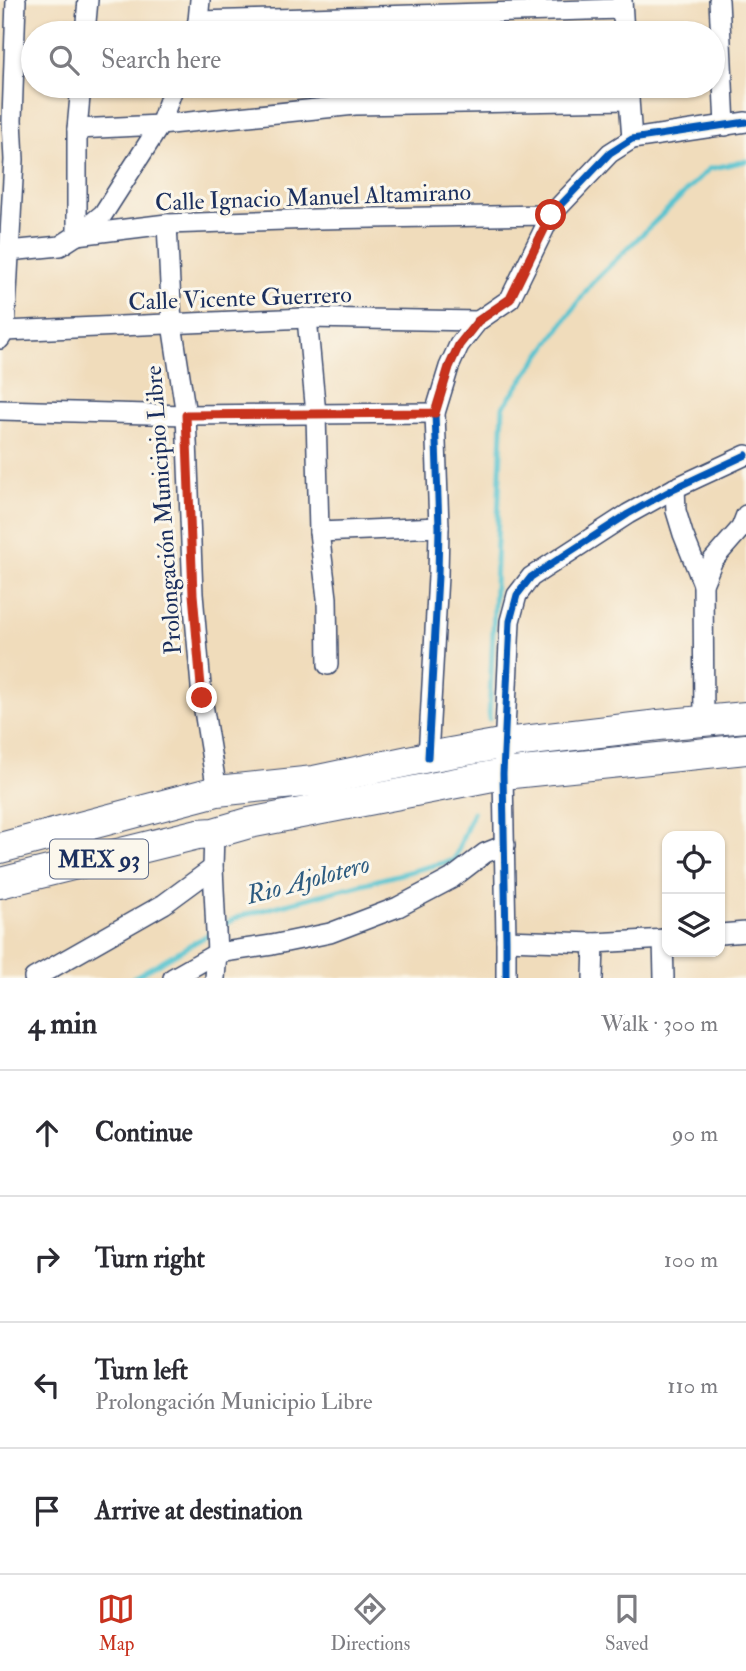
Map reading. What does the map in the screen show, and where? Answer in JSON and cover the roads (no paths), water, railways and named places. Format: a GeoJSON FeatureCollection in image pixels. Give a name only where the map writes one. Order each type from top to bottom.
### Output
{"type":"FeatureCollection","features":[{"type":"Feature","properties":{"kind":"main road","name":"MEX 93"},"geometry":{"type":"LineString","coordinates":[[0,848],[216,791],[314,781],[506,743],[746,718]]}},
{"type":"Feature","properties":{"kind":"main road","name":"MEX 93"},"geometry":{"type":"LineString","coordinates":[[0,883],[249,823],[503,774],[746,749]]}},
{"type":"Feature","properties":{"kind":"main road"},"geometry":{"type":"LineString","coordinates":[[206,834],[189,820],[187,811],[216,791],[249,801],[252,808],[249,823]]}},
{"type":"Feature","properties":{"kind":"street"},"geometry":{"type":"LineString","coordinates":[[2,335],[14,160],[12,120],[16,0]]}},
{"type":"Feature","properties":{"kind":"street"},"geometry":{"type":"LineString","coordinates":[[86,21],[88,0]]}},
{"type":"Feature","properties":{"kind":"street"},"geometry":{"type":"LineString","coordinates":[[197,21],[200,0]]}},
{"type":"Feature","properties":{"kind":"street"},"geometry":{"type":"LineString","coordinates":[[719,0],[720,21]]}},
{"type":"Feature","properties":{"kind":"street"},"geometry":{"type":"LineString","coordinates":[[312,21],[622,5]]}},
{"type":"Feature","properties":{"kind":"street"},"geometry":{"type":"LineString","coordinates":[[77,235],[79,98]]}},
{"type":"Feature","properties":{"kind":"street"},"geometry":{"type":"LineString","coordinates":[[9,251],[60,246],[103,214],[160,125],[170,98]]}},
{"type":"Feature","properties":{"kind":"street"},"geometry":{"type":"LineString","coordinates":[[77,129],[160,125],[355,105],[515,98]]}},
{"type":"Feature","properties":{"kind":"street"},"geometry":{"type":"LineString","coordinates":[[629,98],[632,139]]}},
{"type":"Feature","properties":{"kind":"street"},"geometry":{"type":"LineString","coordinates":[[724,98],[725,126]]}},
{"type":"Feature","properties":{"kind":"street"},"geometry":{"type":"LineString","coordinates":[[428,757],[439,527],[435,413],[449,367],[459,345],[478,321],[510,299],[551,215],[610,153],[632,139],[746,122]]}},
{"type":"Feature","properties":{"kind":"street","name":"Calle Ignacio Manuel Altamirano"},"geometry":{"type":"LineString","coordinates":[[77,235],[167,224],[551,215]]}},
{"type":"Feature","properties":{"kind":"street","name":"Prolongación Municipio Libre"},"geometry":{"type":"LineString","coordinates":[[167,224],[172,324],[186,415],[193,594],[202,698],[216,791]]}},
{"type":"Feature","properties":{"kind":"street"},"geometry":{"type":"LineString","coordinates":[[307,318],[316,414],[319,532],[327,598],[328,665]]}},
{"type":"Feature","properties":{"kind":"street","name":"Calle Vicente Guerrero"},"geometry":{"type":"LineString","coordinates":[[2,335],[307,318],[478,321]]}},
{"type":"Feature","properties":{"kind":"street"},"geometry":{"type":"LineString","coordinates":[[0,411],[186,415],[435,413]]}},
{"type":"Feature","properties":{"kind":"street"},"geometry":{"type":"LineString","coordinates":[[506,978],[503,774],[510,621],[517,595],[531,578],[628,514],[675,488],[746,455]]}},
{"type":"Feature","properties":{"kind":"street"},"geometry":{"type":"LineString","coordinates":[[675,488],[680,522],[703,584],[704,722]]}},
{"type":"Feature","properties":{"kind":"street"},"geometry":{"type":"LineString","coordinates":[[703,584],[713,560],[741,528],[746,515]]}},
{"type":"Feature","properties":{"kind":"street"},"geometry":{"type":"LineString","coordinates":[[319,532],[439,527]]}},
{"type":"Feature","properties":{"kind":"street"},"geometry":{"type":"LineString","coordinates":[[206,834],[213,867],[217,944],[215,978]]}},
{"type":"Feature","properties":{"kind":"street"},"geometry":{"type":"LineString","coordinates":[[173,978],[217,944],[272,945],[330,933],[398,907],[451,879],[485,853],[505,845]]}},
{"type":"Feature","properties":{"kind":"street"},"geometry":{"type":"LineString","coordinates":[[34,978],[164,904],[213,867]]}},
{"type":"Feature","properties":{"kind":"street"},"geometry":{"type":"LineString","coordinates":[[725,934],[746,932]]}},
{"type":"Feature","properties":{"kind":"street"},"geometry":{"type":"LineString","coordinates":[[506,940],[594,943],[662,939]]}},
{"type":"Feature","properties":{"kind":"street"},"geometry":{"type":"LineString","coordinates":[[593,978],[594,943]]}},
{"type":"Feature","properties":{"kind":"street"},"geometry":{"type":"LineString","coordinates":[[664,978],[665,957]]}},
{"type":"Feature","properties":{"kind":"waterway"},"geometry":{"type":"LineString","coordinates":[[489,719],[503,407],[591,284],[709,169],[746,161]]}},
{"type":"Feature","properties":{"kind":"waterway","name":"Rio Ajolotero"},"geometry":{"type":"LineString","coordinates":[[219,928],[240,916],[454,860],[473,812]]}},
{"type":"Feature","properties":{"kind":"waterway","name":"Rio Ajolotero"},"geometry":{"type":"LineString","coordinates":[[133,978],[211,933]]}}]}
